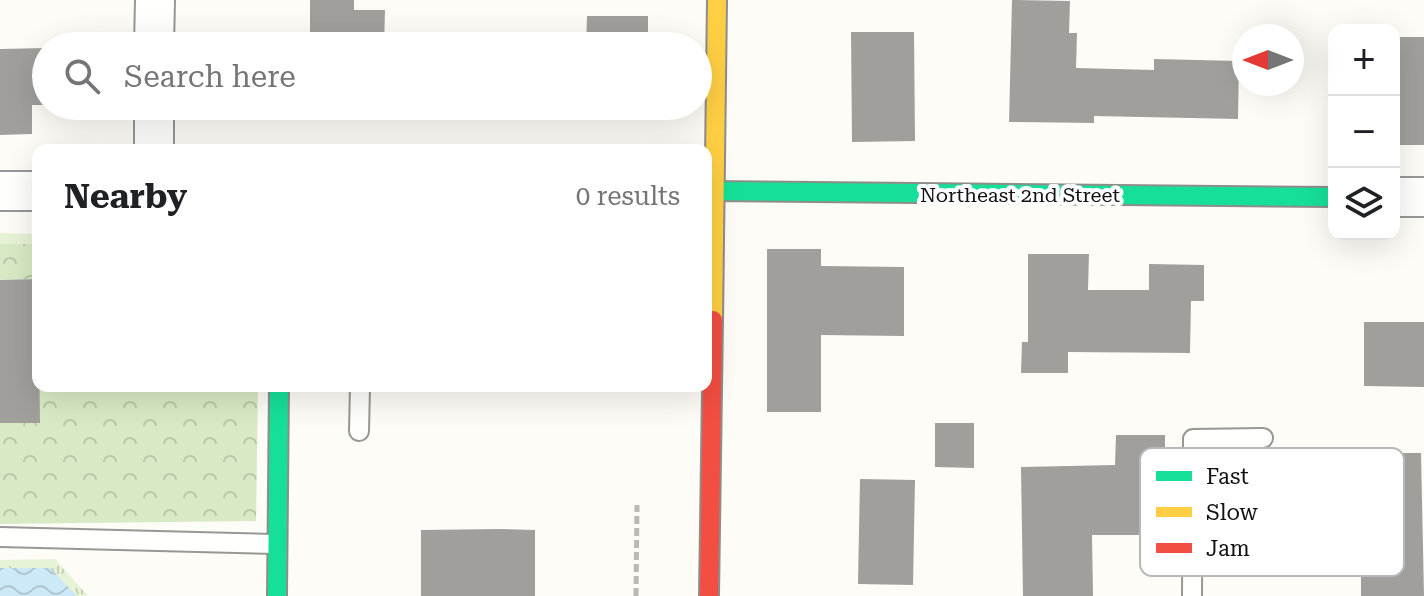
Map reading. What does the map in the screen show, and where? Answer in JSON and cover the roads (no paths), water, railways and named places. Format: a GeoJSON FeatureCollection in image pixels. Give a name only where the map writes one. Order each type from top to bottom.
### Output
{"type":"FeatureCollection","features":[{"type":"Feature","properties":{"kind":"street"},"geometry":{"type":"LineString","coordinates":[[154,32],[155,0]]}},
{"type":"Feature","properties":{"kind":"street"},"geometry":{"type":"LineString","coordinates":[[712,159],[717,0]]}},
{"type":"Feature","properties":{"kind":"street"},"geometry":{"type":"LineString","coordinates":[[154,120],[154,144]]}},
{"type":"Feature","properties":{"kind":"street"},"geometry":{"type":"LineString","coordinates":[[0,191],[32,191]]}},
{"type":"Feature","properties":{"kind":"street","name":"Northeast 2nd Street"},"geometry":{"type":"LineString","coordinates":[[712,191],[1328,197]]}},
{"type":"Feature","properties":{"kind":"street"},"geometry":{"type":"LineString","coordinates":[[1400,197],[1424,197]]}},
{"type":"Feature","properties":{"kind":"street"},"geometry":{"type":"LineString","coordinates":[[277,596],[279,392]]}},
{"type":"Feature","properties":{"kind":"street"},"geometry":{"type":"LineString","coordinates":[[709,596],[710,392]]}},
{"type":"Feature","properties":{"kind":"lane"},"geometry":{"type":"LineString","coordinates":[[359,431],[360,392]]}},
{"type":"Feature","properties":{"kind":"lane"},"geometry":{"type":"LineString","coordinates":[[1193,448],[1193,439],[1263,438]]}},
{"type":"Feature","properties":{"kind":"lane"},"geometry":{"type":"LineString","coordinates":[[0,537],[278,544]]}},
{"type":"Feature","properties":{"kind":"lane"},"geometry":{"type":"LineString","coordinates":[[1192,576],[1192,596]]}},
{"type":"Feature","properties":{"kind":"water"},"geometry":{"type":"Polygon","coordinates":[[[0,568],[50,568],[77,596],[0,596],[0,568]]]}}]}
